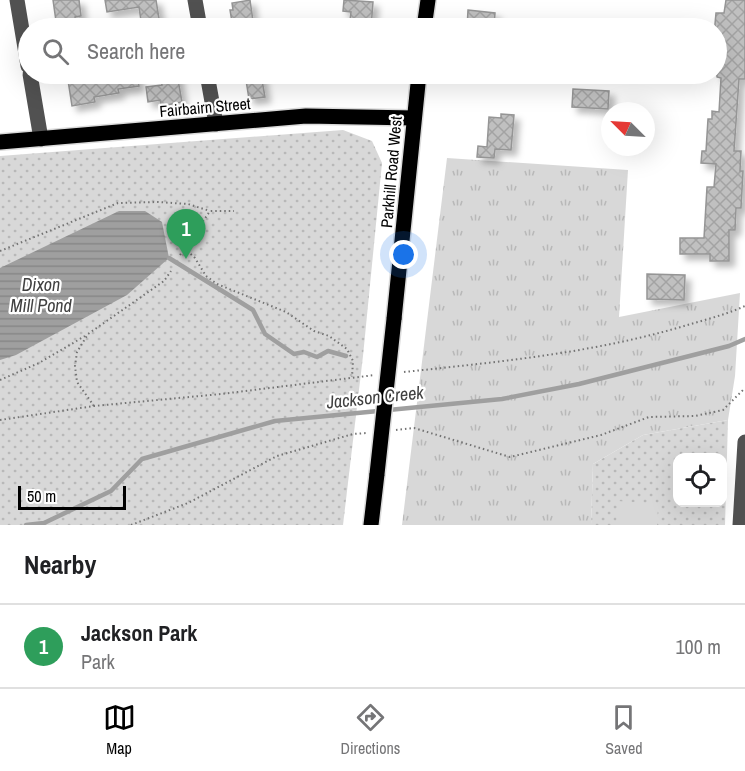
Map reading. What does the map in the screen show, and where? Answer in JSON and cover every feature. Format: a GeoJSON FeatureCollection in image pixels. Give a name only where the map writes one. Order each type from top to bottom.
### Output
{"type":"FeatureCollection","features":[{"type":"Feature","properties":{"kind":"main road"},"geometry":{"type":"LineString","coordinates":[[425,18],[428,0]]}},
{"type":"Feature","properties":{"kind":"main road","name":"Parkhill Road West"},"geometry":{"type":"LineString","coordinates":[[371,525],[418,84]]}},
{"type":"Feature","properties":{"kind":"main road","name":"Fairbairn Street"},"geometry":{"type":"LineString","coordinates":[[0,142],[306,116],[414,118]]}},
{"type":"Feature","properties":{"kind":"street"},"geometry":{"type":"LineString","coordinates":[[17,0],[20,18]]}},
{"type":"Feature","properties":{"kind":"street"},"geometry":{"type":"LineString","coordinates":[[195,0],[198,18]]}},
{"type":"Feature","properties":{"kind":"street"},"geometry":{"type":"LineString","coordinates":[[32,84],[41,139]]}},
{"type":"Feature","properties":{"kind":"street"},"geometry":{"type":"LineString","coordinates":[[209,84],[216,124]]}},
{"type":"Feature","properties":{"kind":"street"},"geometry":{"type":"LineString","coordinates":[[740,525],[745,442]]}},
{"type":"Feature","properties":{"kind":"path"},"geometry":{"type":"LineString","coordinates":[[0,251],[118,203],[188,204],[210,211],[234,211]]}},
{"type":"Feature","properties":{"kind":"path"},"geometry":{"type":"LineString","coordinates":[[180,255],[210,211]]}},
{"type":"Feature","properties":{"kind":"path"},"geometry":{"type":"LineString","coordinates":[[184,248],[195,258],[206,276],[217,284],[286,312],[347,349],[353,361],[352,377]]}},
{"type":"Feature","properties":{"kind":"path"},"geometry":{"type":"LineString","coordinates":[[0,380],[39,363],[88,334],[164,281],[171,271]]}},
{"type":"Feature","properties":{"kind":"path"},"geometry":{"type":"LineString","coordinates":[[401,373],[599,347],[653,335],[745,306]]}},
{"type":"Feature","properties":{"kind":"path"},"geometry":{"type":"LineString","coordinates":[[88,334],[77,352],[75,366],[77,382],[94,406]]}},
{"type":"Feature","properties":{"kind":"path"},"geometry":{"type":"LineString","coordinates":[[0,420],[94,406],[380,375]]}},
{"type":"Feature","properties":{"kind":"path"},"geometry":{"type":"LineString","coordinates":[[394,430],[414,428],[510,457],[601,435],[649,417],[695,416],[723,410],[745,387]]}},
{"type":"Feature","properties":{"kind":"path"},"geometry":{"type":"LineString","coordinates":[[131,525],[188,503],[277,456],[353,434],[373,432]]}},
{"type":"Feature","properties":{"kind":"green space"},"geometry":{"type":"Polygon","coordinates":[[[343,130],[372,141],[382,163],[343,525],[0,525],[0,156],[343,130]]]}},
{"type":"Feature","properties":{"kind":"green space"},"geometry":{"type":"Polygon","coordinates":[[[447,158],[628,170],[619,317],[740,293],[735,376],[728,420],[643,435],[593,464],[591,525],[402,525],[447,158]]]}},
{"type":"Feature","properties":{"kind":"green space"},"geometry":{"type":"Polygon","coordinates":[[[728,420],[727,455],[727,453],[673,453],[673,507],[726,507],[725,525],[591,525],[593,464],[643,435],[728,420]]]}},
{"type":"Feature","properties":{"kind":"green space"},"geometry":{"type":"Polygon","coordinates":[[[618,501],[658,504],[657,525],[616,525],[618,501]]]}},
{"type":"Feature","properties":{"kind":"water","name":"Dixon Mill Pond"},"geometry":{"type":"Polygon","coordinates":[[[119,211],[145,211],[162,222],[169,258],[127,295],[16,355],[0,360],[0,268],[119,211]]]}},
{"type":"Feature","properties":{"kind":"building"},"geometry":{"type":"Polygon","coordinates":[[[53,0],[79,0],[81,16],[56,18],[53,0]]]}},
{"type":"Feature","properties":{"kind":"building"},"geometry":{"type":"Polygon","coordinates":[[[105,0],[156,0],[159,18],[141,18],[139,7],[107,12],[105,0]]]}},
{"type":"Feature","properties":{"kind":"building"},"geometry":{"type":"Polygon","coordinates":[[[250,0],[253,18],[231,18],[232,3],[250,0]]]}},
{"type":"Feature","properties":{"kind":"building"},"geometry":{"type":"Polygon","coordinates":[[[344,0],[373,2],[372,18],[350,18],[351,12],[343,11],[344,0]]]}},
{"type":"Feature","properties":{"kind":"building"},"geometry":{"type":"Polygon","coordinates":[[[726,0],[745,0],[745,79],[739,79],[734,151],[741,151],[740,171],[743,171],[741,208],[736,208],[735,230],[729,230],[729,261],[710,261],[710,254],[680,254],[680,238],[704,238],[707,187],[714,187],[716,164],[701,163],[702,151],[706,151],[708,119],[712,119],[712,111],[719,112],[721,84],[727,84],[727,18],[716,18],[716,13],[724,13],[726,0]]]}},
{"type":"Feature","properties":{"kind":"building"},"geometry":{"type":"Polygon","coordinates":[[[468,10],[495,13],[495,18],[468,18],[468,10]]]}},
{"type":"Feature","properties":{"kind":"building"},"geometry":{"type":"Polygon","coordinates":[[[69,84],[139,84],[139,86],[118,89],[119,93],[94,97],[95,102],[72,106],[69,84]]]}},
{"type":"Feature","properties":{"kind":"building"},"geometry":{"type":"Polygon","coordinates":[[[179,84],[182,102],[161,106],[160,100],[148,102],[146,87],[179,84]]]}},
{"type":"Feature","properties":{"kind":"building"},"geometry":{"type":"Polygon","coordinates":[[[247,84],[263,84],[265,97],[249,99],[247,84]]]}},
{"type":"Feature","properties":{"kind":"building"},"geometry":{"type":"Polygon","coordinates":[[[573,89],[609,91],[608,102],[601,102],[601,109],[572,107],[573,89]]]}},
{"type":"Feature","properties":{"kind":"building"},"geometry":{"type":"Polygon","coordinates":[[[501,114],[514,115],[511,150],[495,149],[494,158],[477,157],[478,146],[487,147],[489,117],[501,118],[501,114]]]}},
{"type":"Feature","properties":{"kind":"building"},"geometry":{"type":"Polygon","coordinates":[[[647,274],[685,275],[684,300],[647,299],[647,274]]]}},
{"type":"Feature","properties":{"kind":"waterway"},"geometry":{"type":"LineString","coordinates":[[169,258],[253,310],[265,334],[294,354],[304,352],[317,357],[328,351],[346,356]]}},
{"type":"Feature","properties":{"kind":"waterway","name":"Jackson Creek"},"geometry":{"type":"LineString","coordinates":[[26,525],[44,523],[111,491],[142,459],[275,421],[502,399],[579,384],[729,346],[745,339]]}},
{"type":"Feature","properties":{"kind":"place","name":"Jackson Park"},"geometry":{"type":"Point","coordinates":[186,259]}}]}
